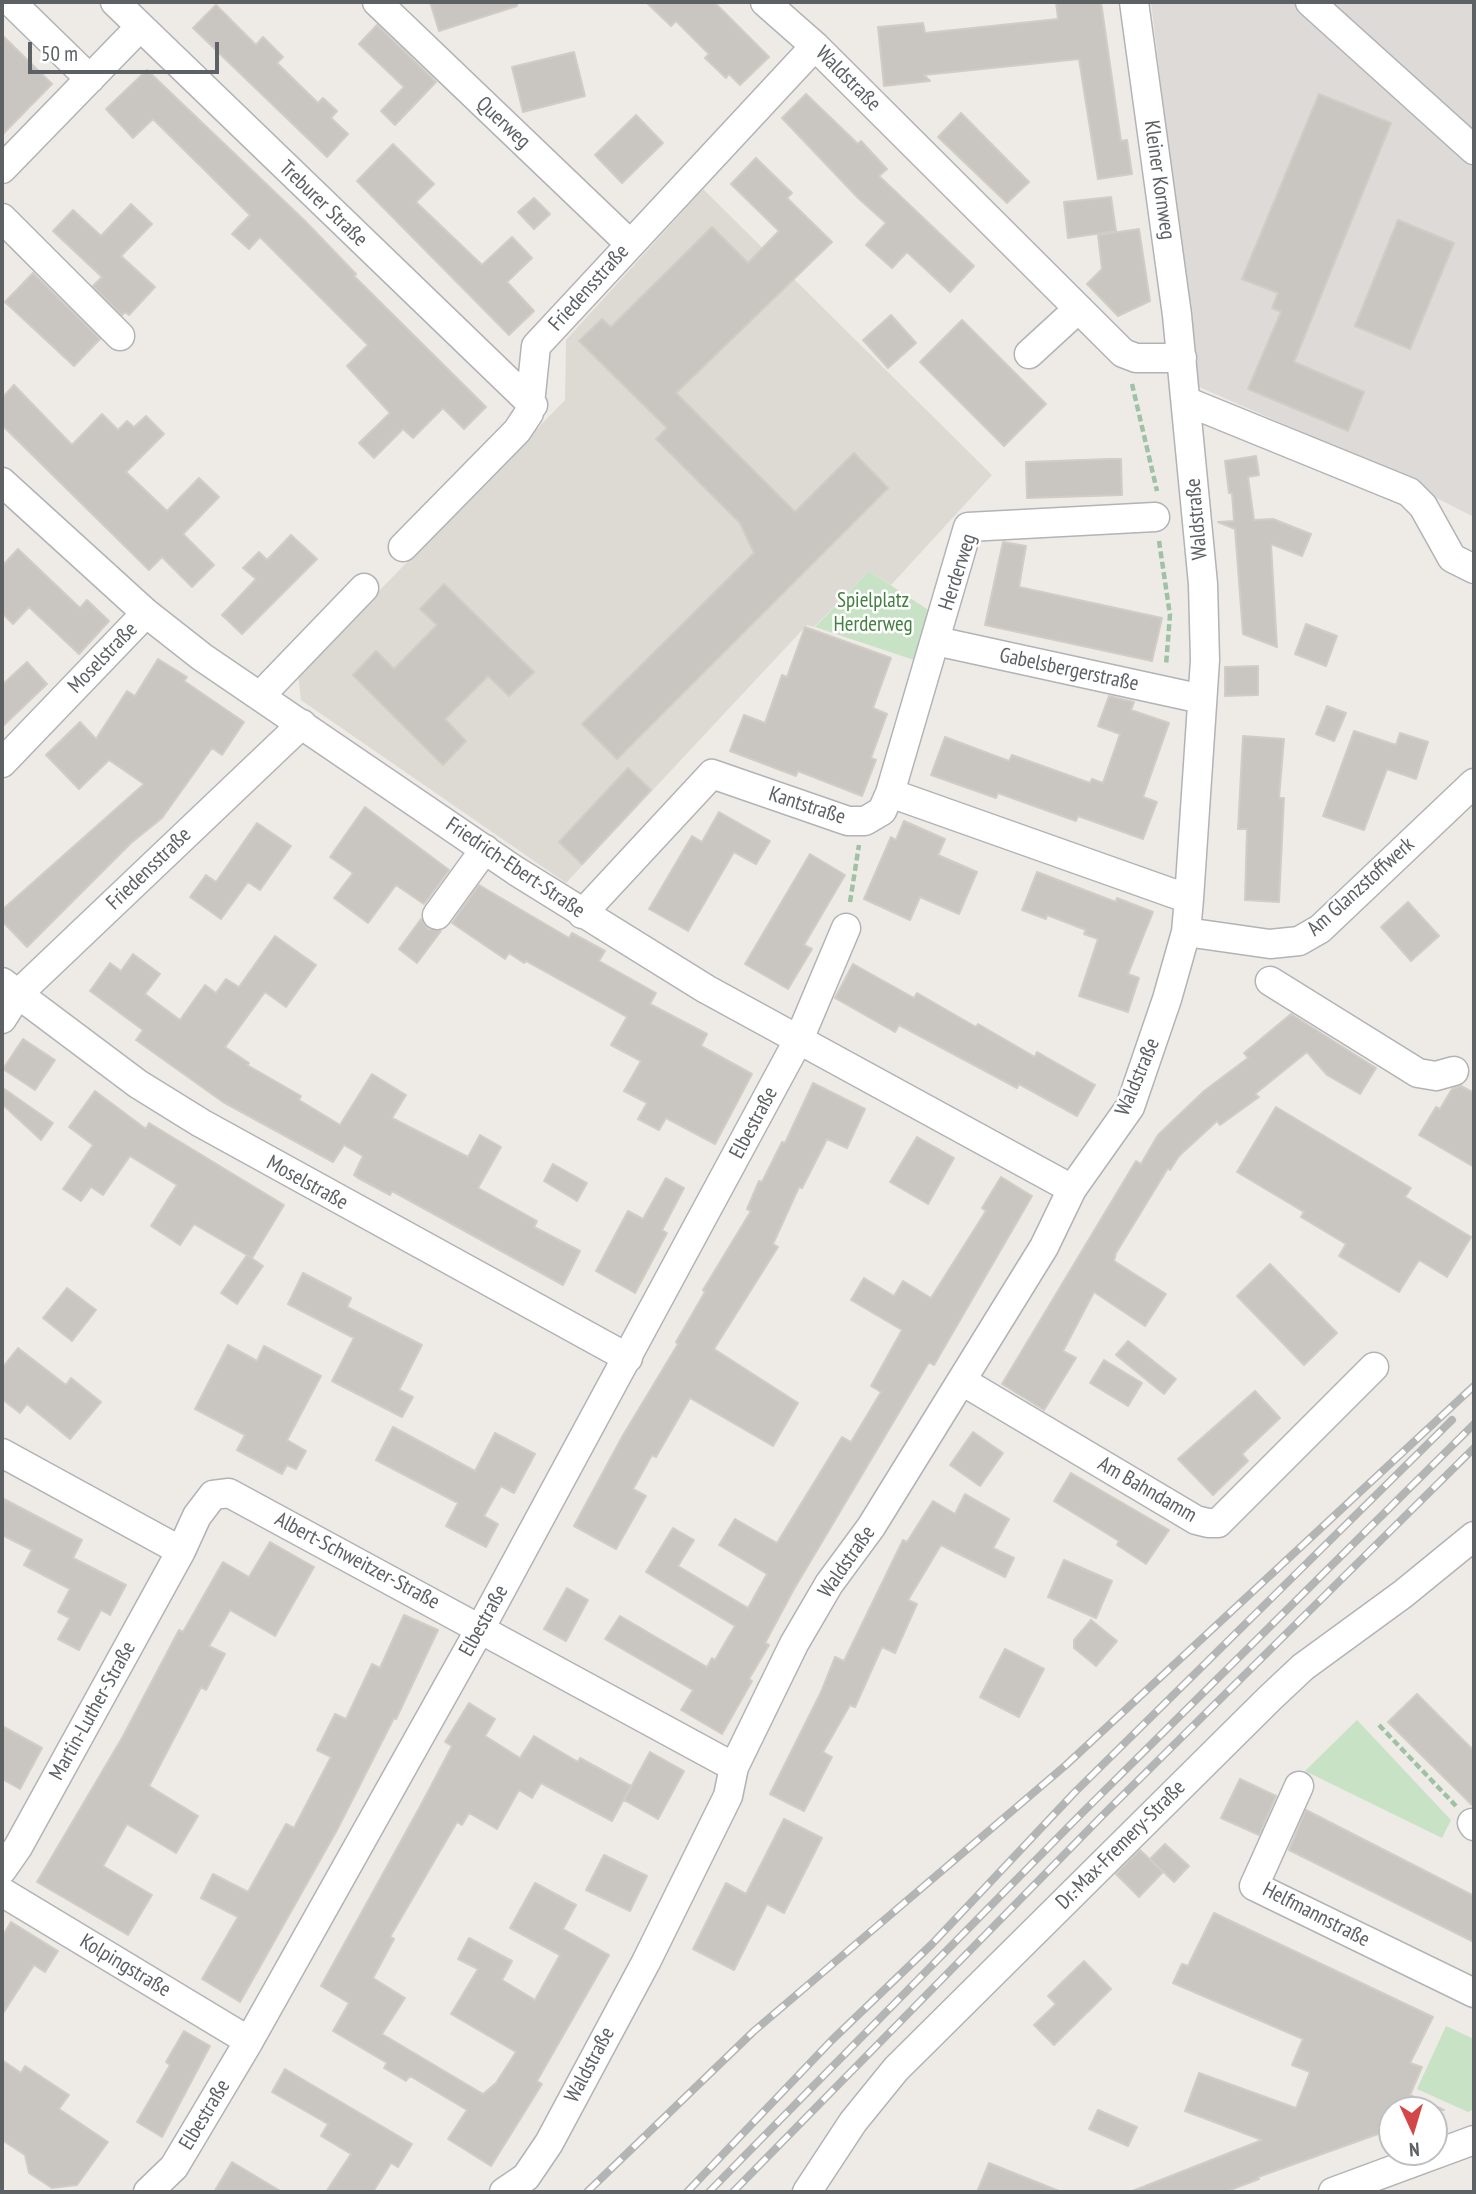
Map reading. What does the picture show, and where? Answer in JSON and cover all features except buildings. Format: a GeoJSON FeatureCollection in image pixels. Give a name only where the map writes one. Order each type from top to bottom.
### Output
{"type":"FeatureCollection","features":[{"type":"Feature","properties":{"kind":"street"},"geometry":{"type":"LineString","coordinates":[[11,2],[90,79]]}},
{"type":"Feature","properties":{"kind":"street","name":"Treburer Straße"},"geometry":{"type":"LineString","coordinates":[[115,2],[533,405]]}},
{"type":"Feature","properties":{"kind":"street","name":"Querweg"},"geometry":{"type":"LineString","coordinates":[[377,2],[629,243]]}},
{"type":"Feature","properties":{"kind":"street","name":"Waldstraße"},"geometry":{"type":"LineString","coordinates":[[504,2192],[526,2177],[555,2131],[646,1962],[722,1808],[734,1767],[815,1608],[871,1527],[962,1381],[1052,1233],[1072,1189],[1130,1107],[1155,1038],[1186,932],[1205,660],[1203,584],[1182,358],[1136,358],[1123,353],[815,46],[765,2]]}},
{"type":"Feature","properties":{"kind":"street","name":"Kleiner Kornweg"},"geometry":{"type":"LineString","coordinates":[[1134,2],[1182,358]]}},
{"type":"Feature","properties":{"kind":"street"},"geometry":{"type":"LineString","coordinates":[[1310,2],[1474,150]]}},
{"type":"Feature","properties":{"kind":"street"},"geometry":{"type":"LineString","coordinates":[[2,169],[140,27]]}},
{"type":"Feature","properties":{"kind":"street","name":"Friedensstraße"},"geometry":{"type":"LineString","coordinates":[[533,405],[533,362],[536,346],[815,46]]}},
{"type":"Feature","properties":{"kind":"street"},"geometry":{"type":"LineString","coordinates":[[2,218],[120,336]]}},
{"type":"Feature","properties":{"kind":"street"},"geometry":{"type":"LineString","coordinates":[[1029,354],[1078,309]]}},
{"type":"Feature","properties":{"kind":"street"},"geometry":{"type":"LineString","coordinates":[[1188,402],[1409,492],[1423,506],[1452,558],[1474,569]]}},
{"type":"Feature","properties":{"kind":"street"},"geometry":{"type":"LineString","coordinates":[[403,547],[517,431],[533,405]]}},
{"type":"Feature","properties":{"kind":"street","name":"Friedrich-Ebert-Straße"},"geometry":{"type":"LineString","coordinates":[[2,482],[146,613],[202,657],[582,914],[706,989],[800,1037],[1072,1189]]}},
{"type":"Feature","properties":{"kind":"street","name":"Herderweg"},"geometry":{"type":"LineString","coordinates":[[890,793],[968,527],[1155,517]]}},
{"type":"Feature","properties":{"kind":"street"},"geometry":{"type":"LineString","coordinates":[[261,695],[364,588]]}},
{"type":"Feature","properties":{"kind":"street","name":"Moselstraße"},"geometry":{"type":"LineString","coordinates":[[2,764],[146,613]]}},
{"type":"Feature","properties":{"kind":"street","name":"Gabelsbergerstraße"},"geometry":{"type":"LineString","coordinates":[[936,640],[1202,699]]}},
{"type":"Feature","properties":{"kind":"street","name":"Friedensstraße"},"geometry":{"type":"LineString","coordinates":[[2,1019],[10,988],[302,724]]}},
{"type":"Feature","properties":{"kind":"street","name":"Kantstraße"},"geometry":{"type":"LineString","coordinates":[[582,914],[712,774],[848,821],[865,821],[882,811],[890,793]]}},
{"type":"Feature","properties":{"kind":"street","name":"Am Glanzstoffwerk"},"geometry":{"type":"LineString","coordinates":[[1186,932],[1270,944],[1299,941],[1320,929],[1474,783]]}},
{"type":"Feature","properties":{"kind":"street"},"geometry":{"type":"LineString","coordinates":[[890,793],[1189,899]]}},
{"type":"Feature","properties":{"kind":"street"},"geometry":{"type":"LineString","coordinates":[[438,915],[485,849]]}},
{"type":"Feature","properties":{"kind":"street","name":"Elbestraße"},"geometry":{"type":"LineString","coordinates":[[148,2192],[174,2167],[249,2041],[480,1629],[800,1037],[846,928]]}},
{"type":"Feature","properties":{"kind":"street"},"geometry":{"type":"LineString","coordinates":[[1270,981],[1419,1073],[1436,1076],[1454,1071]]}},
{"type":"Feature","properties":{"kind":"street","name":"Moselstraße"},"geometry":{"type":"LineString","coordinates":[[10,988],[138,1084],[201,1123],[628,1357]]}},
{"type":"Feature","properties":{"kind":"street","name":"Am Bahndamm"},"geometry":{"type":"LineString","coordinates":[[962,1381],[1196,1520],[1208,1523],[1218,1522],[1224,1517],[1374,1367]]}},
{"type":"Feature","properties":{"kind":"street"},"geometry":{"type":"LineString","coordinates":[[2,1453],[181,1550]]}},
{"type":"Feature","properties":{"kind":"street","name":"Albert-Schweitzer-Straße"},"geometry":{"type":"LineString","coordinates":[[181,1550],[197,1516],[213,1495],[229,1493],[734,1767]]}},
{"type":"Feature","properties":{"kind":"street","name":"Dr.-Max-Fremery-Straße"},"geometry":{"type":"LineString","coordinates":[[807,2192],[853,2122],[896,2069],[1260,1708],[1303,1667],[1403,1594],[1474,1536]]}},
{"type":"Feature","properties":{"kind":"street","name":"Martin-Luther-Straße"},"geometry":{"type":"LineString","coordinates":[[2,1870],[10,1842],[181,1550]]}},
{"type":"Feature","properties":{"kind":"street","name":"Helfmannstraße"},"geometry":{"type":"LineString","coordinates":[[1299,1786],[1254,1886],[1474,1993]]}},
{"type":"Feature","properties":{"kind":"street","name":"Kolpingstraße"},"geometry":{"type":"LineString","coordinates":[[2,1892],[249,2041]]}},
{"type":"Feature","properties":{"kind":"street"},"geometry":{"type":"LineString","coordinates":[[1333,2192],[1474,2140]]}},
{"type":"Feature","properties":{"kind":"path"},"geometry":{"type":"LineString","coordinates":[[846,928],[853,868],[865,821]]}},
{"type":"Feature","properties":{"kind":"path"},"geometry":{"type":"LineString","coordinates":[[1379,1725],[1473,1825]]}},
{"type":"Feature","properties":{"kind":"shaded area"},"geometry":{"type":"Polygon","coordinates":[[[1151,2],[1474,2],[1474,517],[1340,449],[1197,386],[1151,2]]]}},
{"type":"Feature","properties":{"kind":"shaded area"},"geometry":{"type":"Polygon","coordinates":[[[703,189],[992,475],[891,585],[869,571],[814,627],[807,625],[566,883],[301,700],[298,674],[565,400],[566,340],[703,189]]]}},
{"type":"Feature","properties":{"kind":"green space","name":"Spielplatz Herderweg"},"geometry":{"type":"Polygon","coordinates":[[[869,571],[930,611],[914,660],[815,627],[869,571]]]}},
{"type":"Feature","properties":{"kind":"green space"},"geometry":{"type":"Polygon","coordinates":[[[1357,1720],[1451,1820],[1442,1838],[1305,1771],[1357,1720]]]}},
{"type":"Feature","properties":{"kind":"green space"},"geometry":{"type":"Polygon","coordinates":[[[1446,2026],[1474,2039],[1474,2109],[1468,2112],[1448,2103],[1448,2096],[1433,2096],[1417,2089],[1446,2026]]]}},
{"type":"Feature","properties":{"kind":"railway"},"geometry":{"type":"LineString","coordinates":[[587,2192],[754,2031],[1066,1765],[1474,1386]]}},
{"type":"Feature","properties":{"kind":"railway"},"geometry":{"type":"LineString","coordinates":[[687,2192],[832,2040],[932,1944],[1075,1792],[1452,1420]]}},
{"type":"Feature","properties":{"kind":"railway"},"geometry":{"type":"LineString","coordinates":[[709,2192],[1080,1815],[1474,1424]]}},
{"type":"Feature","properties":{"kind":"railway"},"geometry":{"type":"LineString","coordinates":[[733,2192],[1103,1815],[1474,1448]]}}]}
